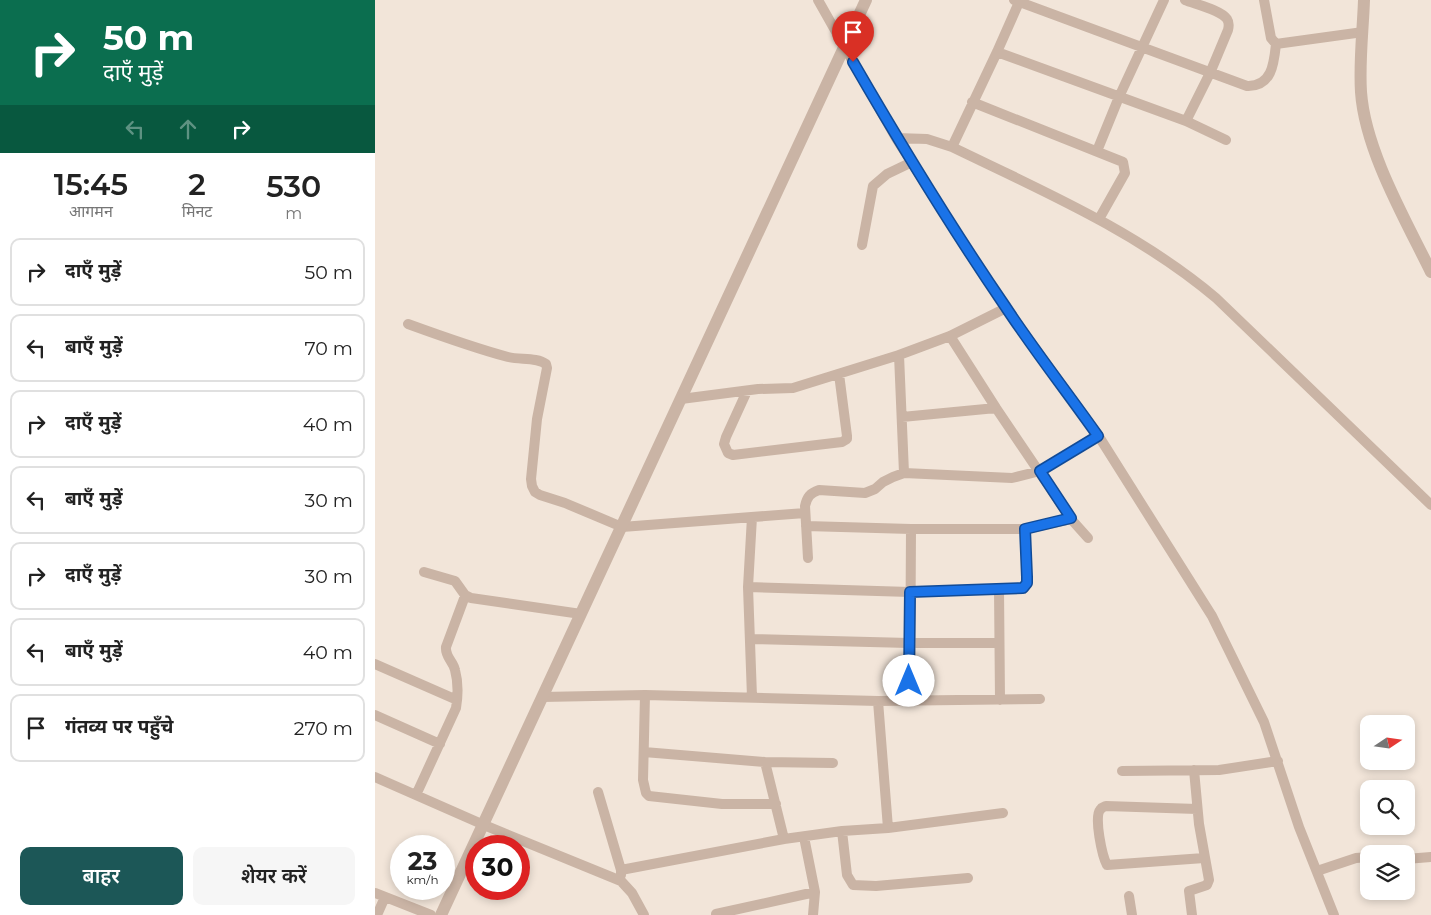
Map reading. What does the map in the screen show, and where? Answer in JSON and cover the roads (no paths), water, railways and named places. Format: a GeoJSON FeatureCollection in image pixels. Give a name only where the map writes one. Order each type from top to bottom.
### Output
{"type":"FeatureCollection","features":[{"type":"Feature","properties":{"kind":"street"},"geometry":{"type":"LineString","coordinates":[[818,0],[896,138],[1006,308],[1098,436],[1212,616],[1265,722],[1299,827],[1335,915]]}},
{"type":"Feature","properties":{"kind":"street"},"geometry":{"type":"LineString","coordinates":[[441,915],[866,0]]}},
{"type":"Feature","properties":{"kind":"street"},"geometry":{"type":"LineString","coordinates":[[1097,151],[1164,0]]}},
{"type":"Feature","properties":{"kind":"street"},"geometry":{"type":"LineString","coordinates":[[1185,0],[1222,14],[1228,20],[1228,30],[1210,73],[1186,121]]}},
{"type":"Feature","properties":{"kind":"street"},"geometry":{"type":"LineString","coordinates":[[952,147],[997,52],[1017,1],[1242,85],[1253,86],[1259,84],[1271,70],[1274,62],[1276,44],[1271,38],[1264,0]]}},
{"type":"Feature","properties":{"kind":"street"},"geometry":{"type":"LineString","coordinates":[[1364,0],[1361,91],[1370,142],[1431,272]]}},
{"type":"Feature","properties":{"kind":"street"},"geometry":{"type":"LineString","coordinates":[[1276,44],[1363,32]]}},
{"type":"Feature","properties":{"kind":"street"},"geometry":{"type":"LineString","coordinates":[[997,52],[1186,121],[1226,140]]}},
{"type":"Feature","properties":{"kind":"street"},"geometry":{"type":"LineString","coordinates":[[972,102],[1120,159],[1125,165],[1125,173],[1099,219]]}},
{"type":"Feature","properties":{"kind":"street"},"geometry":{"type":"LineString","coordinates":[[896,138],[927,139],[952,147],[1099,219],[1168,260],[1216,298],[1431,505]]}},
{"type":"Feature","properties":{"kind":"street"},"geometry":{"type":"LineString","coordinates":[[862,245],[873,186],[887,174],[912,162]]}},
{"type":"Feature","properties":{"kind":"street"},"geometry":{"type":"LineString","coordinates":[[681,399],[747,391],[793,388],[899,355],[950,336],[1006,308]]}},
{"type":"Feature","properties":{"kind":"street"},"geometry":{"type":"LineString","coordinates":[[408,324],[511,358],[546,364],[547,368],[537,419],[531,479],[535,492],[540,495],[565,503],[622,527],[805,512]]}},
{"type":"Feature","properties":{"kind":"street"},"geometry":{"type":"LineString","coordinates":[[950,336],[996,408],[1071,518],[1087,538]]}},
{"type":"Feature","properties":{"kind":"street"},"geometry":{"type":"LineString","coordinates":[[899,355],[904,474]]}},
{"type":"Feature","properties":{"kind":"street"},"geometry":{"type":"LineString","coordinates":[[747,391],[726,437],[724,444],[728,454],[733,455],[842,442],[847,439],[847,436],[839,374]]}},
{"type":"Feature","properties":{"kind":"street"},"geometry":{"type":"LineString","coordinates":[[902,417],[996,408]]}},
{"type":"Feature","properties":{"kind":"street"},"geometry":{"type":"LineString","coordinates":[[808,558],[805,512],[807,498],[814,492],[819,490],[871,492],[893,476],[904,474],[1012,478],[1040,471],[1098,436]]}},
{"type":"Feature","properties":{"kind":"street"},"geometry":{"type":"LineString","coordinates":[[752,517],[748,588],[752,697]]}},
{"type":"Feature","properties":{"kind":"street"},"geometry":{"type":"LineString","coordinates":[[806,526],[911,529],[1025,529],[1071,518]]}},
{"type":"Feature","properties":{"kind":"street"},"geometry":{"type":"LineString","coordinates":[[909,700],[911,529]]}},
{"type":"Feature","properties":{"kind":"street"},"geometry":{"type":"LineString","coordinates":[[748,588],[910,592],[1023,588],[1027,583],[1025,529]]}},
{"type":"Feature","properties":{"kind":"street"},"geometry":{"type":"LineString","coordinates":[[424,572],[455,581],[465,596],[471,598],[581,614]]}},
{"type":"Feature","properties":{"kind":"street"},"geometry":{"type":"LineString","coordinates":[[999,589],[1000,700]]}},
{"type":"Feature","properties":{"kind":"street"},"geometry":{"type":"LineString","coordinates":[[416,795],[452,718],[457,700],[455,670],[447,656],[446,650],[465,596]]}},
{"type":"Feature","properties":{"kind":"street"},"geometry":{"type":"LineString","coordinates":[[751,639],[909,644],[999,644]]}},
{"type":"Feature","properties":{"kind":"street"},"geometry":{"type":"LineString","coordinates":[[375,664],[457,700]]}},
{"type":"Feature","properties":{"kind":"street"},"geometry":{"type":"LineString","coordinates":[[542,697],[645,695],[878,701],[1040,699]]}},
{"type":"Feature","properties":{"kind":"street"},"geometry":{"type":"LineString","coordinates":[[645,695],[643,780],[646,793],[649,796],[722,804],[776,804]]}},
{"type":"Feature","properties":{"kind":"street"},"geometry":{"type":"LineString","coordinates":[[878,701],[888,828]]}},
{"type":"Feature","properties":{"kind":"street"},"geometry":{"type":"LineString","coordinates":[[375,715],[440,744]]}},
{"type":"Feature","properties":{"kind":"street"},"geometry":{"type":"LineString","coordinates":[[645,752],[765,762],[833,763]]}},
{"type":"Feature","properties":{"kind":"street"},"geometry":{"type":"LineString","coordinates":[[1122,771],[1235,768],[1278,761]]}},
{"type":"Feature","properties":{"kind":"street"},"geometry":{"type":"LineString","coordinates":[[765,762],[784,839]]}},
{"type":"Feature","properties":{"kind":"street"},"geometry":{"type":"LineString","coordinates":[[1192,915],[1189,891],[1207,885],[1209,882],[1197,808],[1194,770]]}},
{"type":"Feature","properties":{"kind":"street"},"geometry":{"type":"LineString","coordinates":[[375,777],[484,825],[621,881],[632,893],[644,915]]}},
{"type":"Feature","properties":{"kind":"street"},"geometry":{"type":"LineString","coordinates":[[598,792],[621,870],[621,881]]}},
{"type":"Feature","properties":{"kind":"street"},"geometry":{"type":"LineString","coordinates":[[1197,808],[1107,806],[1098,811],[1098,826],[1107,865],[1204,858]]}},
{"type":"Feature","properties":{"kind":"street"},"geometry":{"type":"LineString","coordinates":[[621,870],[804,836],[888,828],[1003,813]]}},
{"type":"Feature","properties":{"kind":"street"},"geometry":{"type":"LineString","coordinates":[[842,831],[847,875],[853,885],[875,886],[969,878]]}},
{"type":"Feature","properties":{"kind":"street"},"geometry":{"type":"LineString","coordinates":[[804,836],[815,892],[813,915]]}},
{"type":"Feature","properties":{"kind":"street"},"geometry":{"type":"LineString","coordinates":[[1415,858],[1431,856]]}},
{"type":"Feature","properties":{"kind":"street"},"geometry":{"type":"LineString","coordinates":[[1317,871],[1360,858]]}},
{"type":"Feature","properties":{"kind":"street"},"geometry":{"type":"LineString","coordinates":[[715,914],[815,892]]}},
{"type":"Feature","properties":{"kind":"street"},"geometry":{"type":"LineString","coordinates":[[375,893],[431,915]]}},
{"type":"Feature","properties":{"kind":"street"},"geometry":{"type":"LineString","coordinates":[[1129,896],[1132,915]]}},
{"type":"Feature","properties":{"kind":"street"},"geometry":{"type":"LineString","coordinates":[[377,915],[385,897]]}}]}
